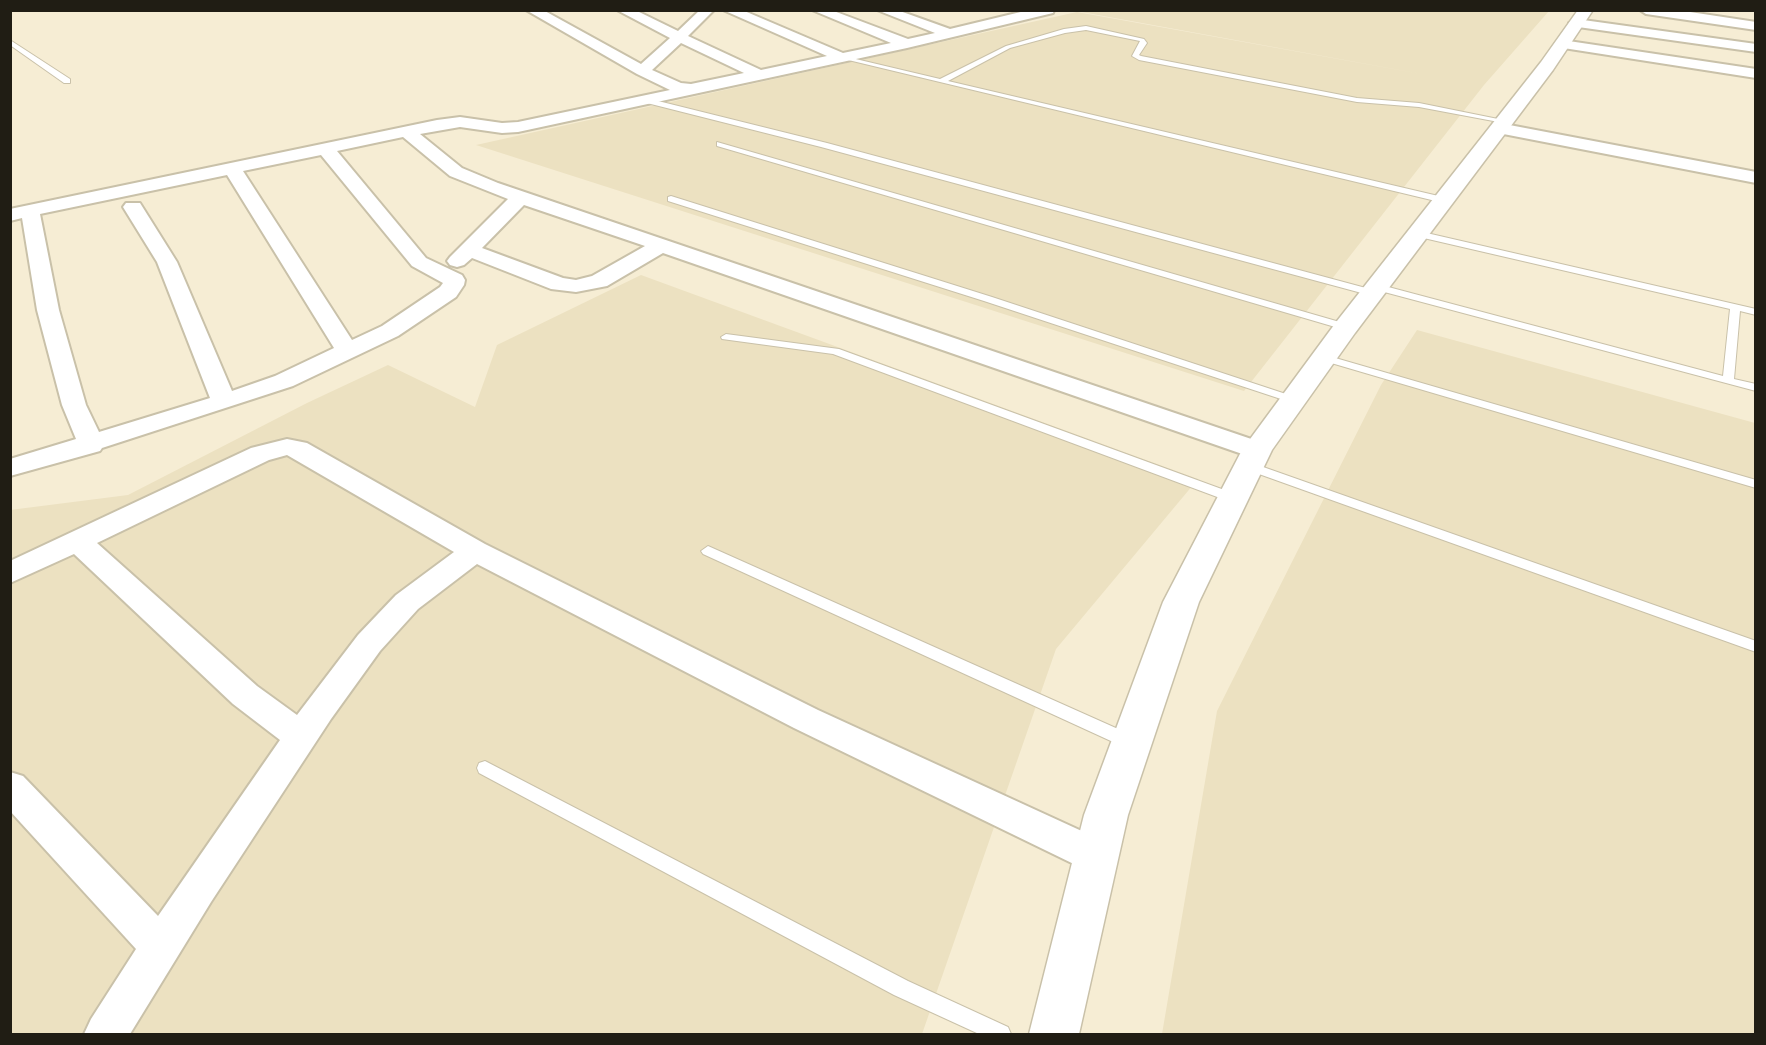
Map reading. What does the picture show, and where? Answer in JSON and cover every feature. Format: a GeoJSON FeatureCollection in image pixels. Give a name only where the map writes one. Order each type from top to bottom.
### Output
{"type":"FeatureCollection","features":[{"type":"Feature","properties":{"kind":"main road"},"geometry":{"type":"LineString","coordinates":[[1054,1035],[1106,815],[1181,602],[1253,458],[1346,327],[1574,26]]}},
{"type":"Feature","properties":{"kind":"street"},"geometry":{"type":"LineString","coordinates":[[532,10],[642,71],[677,87],[690,88]]}},
{"type":"Feature","properties":{"kind":"street"},"geometry":{"type":"LineString","coordinates":[[623,10],[760,75]]}},
{"type":"Feature","properties":{"kind":"street"},"geometry":{"type":"LineString","coordinates":[[642,71],[708,10]]}},
{"type":"Feature","properties":{"kind":"street"},"geometry":{"type":"LineString","coordinates":[[729,10],[843,57]]}},
{"type":"Feature","properties":{"kind":"street"},"geometry":{"type":"LineString","coordinates":[[818,10],[907,44]]}},
{"type":"Feature","properties":{"kind":"street"},"geometry":{"type":"LineString","coordinates":[[883,10],[950,34]]}},
{"type":"Feature","properties":{"kind":"street"},"geometry":{"type":"LineString","coordinates":[[91,445],[74,405],[20,212],[406,131],[460,122],[518,128],[690,88],[907,44],[1048,10]]}},
{"type":"Feature","properties":{"kind":"street"},"geometry":{"type":"LineString","coordinates":[[1574,26],[1751,47],[1753,26],[1646,10]]}},
{"type":"Feature","properties":{"kind":"street"},"geometry":{"type":"LineString","coordinates":[[968,14],[997,23]]}},
{"type":"Feature","properties":{"kind":"street"},"geometry":{"type":"LineString","coordinates":[[1574,26],[1755,74]]}},
{"type":"Feature","properties":{"kind":"street"},"geometry":{"type":"LineString","coordinates":[[1502,124],[1755,178]]}},
{"type":"Feature","properties":{"kind":"street"},"geometry":{"type":"LineString","coordinates":[[406,131],[456,172],[1253,458]]}},
{"type":"Feature","properties":{"kind":"street"},"geometry":{"type":"LineString","coordinates":[[10,468],[91,445],[284,381],[390,331],[442,297],[453,285],[454,280],[419,262],[326,148]]}},
{"type":"Feature","properties":{"kind":"street"},"geometry":{"type":"LineString","coordinates":[[232,168],[348,352]]}},
{"type":"Feature","properties":{"kind":"street"},"geometry":{"type":"LineString","coordinates":[[444,274],[521,197]]}},
{"type":"Feature","properties":{"kind":"street"},"geometry":{"type":"LineString","coordinates":[[133,207],[167,262],[224,402]]}},
{"type":"Feature","properties":{"kind":"street"},"geometry":{"type":"LineString","coordinates":[[469,250],[559,284],[576,286],[606,278],[662,245]]}},
{"type":"Feature","properties":{"kind":"street"},"geometry":{"type":"LineString","coordinates":[[10,573],[260,454],[287,447],[308,452],[370,492],[475,551],[806,719],[1096,856]]}},
{"type":"Feature","properties":{"kind":"street"},"geometry":{"type":"LineString","coordinates":[[78,542],[245,695],[301,737]]}},
{"type":"Feature","properties":{"kind":"street"},"geometry":{"type":"LineString","coordinates":[[105,1035],[196,890],[369,643],[393,615],[475,551]]}},
{"type":"Feature","properties":{"kind":"street"},"geometry":{"type":"LineString","coordinates":[[10,786],[161,947]]}},
{"type":"Feature","properties":{"kind":"lane"},"geometry":{"type":"LineString","coordinates":[[941,81],[1008,47],[1064,31],[1094,29],[1142,40],[1144,43],[1135,56],[1139,58],[1357,100],[1419,105],[1502,124]]}},
{"type":"Feature","properties":{"kind":"lane"},"geometry":{"type":"LineString","coordinates":[[10,42],[67,81]]}},
{"type":"Feature","properties":{"kind":"lane"},"geometry":{"type":"LineString","coordinates":[[843,57],[1444,200]]}},
{"type":"Feature","properties":{"kind":"lane"},"geometry":{"type":"LineString","coordinates":[[646,100],[1755,388]]}},
{"type":"Feature","properties":{"kind":"lane"},"geometry":{"type":"LineString","coordinates":[[720,144],[1346,327]]}},
{"type":"Feature","properties":{"kind":"lane"},"geometry":{"type":"LineString","coordinates":[[671,199],[976,295],[1294,400]]}},
{"type":"Feature","properties":{"kind":"lane"},"geometry":{"type":"LineString","coordinates":[[1418,234],[1755,312]]}},
{"type":"Feature","properties":{"kind":"lane"},"geometry":{"type":"LineString","coordinates":[[1728,380],[1735,307]]}},
{"type":"Feature","properties":{"kind":"lane"},"geometry":{"type":"LineString","coordinates":[[726,337],[807,346],[844,354],[1233,498]]}},
{"type":"Feature","properties":{"kind":"lane"},"geometry":{"type":"LineString","coordinates":[[1326,358],[1755,484]]}},
{"type":"Feature","properties":{"kind":"lane"},"geometry":{"type":"LineString","coordinates":[[1253,458],[1755,647]]}},
{"type":"Feature","properties":{"kind":"lane"},"geometry":{"type":"LineString","coordinates":[[708,551],[1131,743]]}},
{"type":"Feature","properties":{"kind":"lane"},"geometry":{"type":"LineString","coordinates":[[485,768],[901,988],[1001,1035]]}},
{"type":"Feature","properties":{"kind":"shaded area"},"geometry":{"type":"Polygon","coordinates":[[[1076,11],[1549,11],[1484,85],[1244,391],[476,145],[1077,12],[1427,75],[1076,11]]]}},
{"type":"Feature","properties":{"kind":"shaded area"},"geometry":{"type":"Polygon","coordinates":[[[641,275],[1198,479],[1056,649],[922,1034],[11,1034],[10,510],[128,495],[307,403],[388,365],[475,407],[497,345],[641,275]]]}},
{"type":"Feature","properties":{"kind":"shaded area"},"geometry":{"type":"Polygon","coordinates":[[[1417,330],[1755,423],[1755,1034],[1162,1034],[1217,711],[1381,385],[1417,330]]]}}]}
